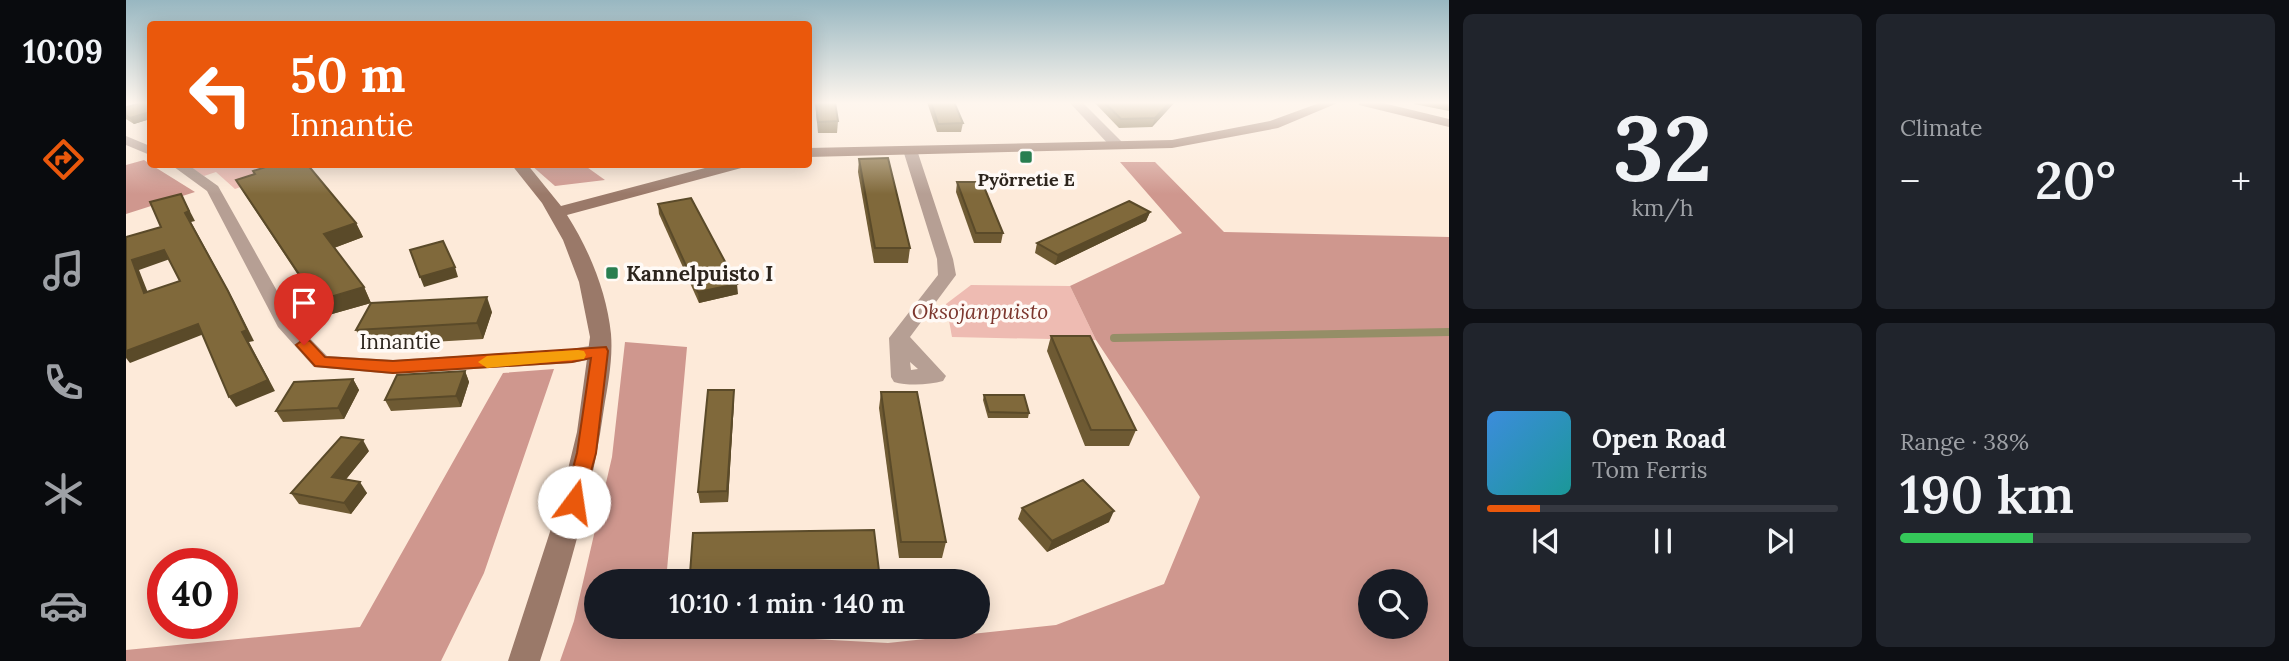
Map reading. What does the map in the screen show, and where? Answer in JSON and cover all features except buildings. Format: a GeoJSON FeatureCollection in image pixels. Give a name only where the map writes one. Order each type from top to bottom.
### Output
{"type":"FeatureCollection","features":[{"type":"Feature","properties":{"kind":"street"},"geometry":{"type":"LineString","coordinates":[[1105,133],[1117,145]]}},
{"type":"Feature","properties":{"kind":"street"},"geometry":{"type":"LineString","coordinates":[[812,153],[1172,144],[1237,133]]}},
{"type":"Feature","properties":{"kind":"street"},"geometry":{"type":"LineString","coordinates":[[126,140],[147,150]]}},
{"type":"Feature","properties":{"kind":"street"},"geometry":{"type":"LineString","coordinates":[[899,338],[947,275],[945,259],[910,150]]}},
{"type":"Feature","properties":{"kind":"street","name":"Innantie"},"geometry":{"type":"LineString","coordinates":[[183,168],[213,189],[288,327],[321,362],[393,367],[572,356],[600,351]]}},
{"type":"Feature","properties":{"kind":"street"},"geometry":{"type":"LineString","coordinates":[[521,168],[558,212],[585,265],[600,331],[600,351],[583,465],[562,552],[524,661]]}},
{"type":"Feature","properties":{"kind":"street"},"geometry":{"type":"LineString","coordinates":[[558,212],[725,168]]}},
{"type":"Feature","properties":{"kind":"green space"},"geometry":{"type":"Polygon","coordinates":[[[191,168],[294,168],[235,189],[216,172],[204,176],[191,168]]]}},
{"type":"Feature","properties":{"kind":"green space","name":"Oksojanpuisto"},"geometry":{"type":"Polygon","coordinates":[[[971,285],[1070,286],[1096,340],[952,337],[946,304],[971,285]]]}},
{"type":"Feature","properties":{"kind":"shaded area"},"geometry":{"type":"Polygon","coordinates":[[[144,160],[147,162],[147,168],[157,168],[195,192],[126,214],[126,165],[144,160]]]}},
{"type":"Feature","properties":{"kind":"shaded area"},"geometry":{"type":"Polygon","coordinates":[[[1120,162],[1155,162],[1224,232],[1449,237],[1449,661],[560,661],[574,621],[584,578],[584,639],[812,639],[888,643],[925,639],[990,639],[990,632],[1056,625],[1164,584],[1200,497],[1096,340],[1070,286],[1182,233],[1120,162]]]}},
{"type":"Feature","properties":{"kind":"shaded area"},"geometry":{"type":"Polygon","coordinates":[[[534,168],[588,168],[605,180],[555,186],[534,168]]]}},
{"type":"Feature","properties":{"kind":"shaded area"},"geometry":{"type":"Polygon","coordinates":[[[625,342],[687,347],[667,569],[586,569],[612,457],[625,342]]]}},
{"type":"Feature","properties":{"kind":"shaded area"},"geometry":{"type":"Polygon","coordinates":[[[554,369],[484,573],[441,661],[126,661],[126,650],[360,627],[503,373],[554,369]]]}},
{"type":"Feature","properties":{"kind":"waterway"},"geometry":{"type":"LineString","coordinates":[[1114,338],[1449,332]]}},
{"type":"Feature","properties":{"kind":"slow traffic"},"geometry":{"type":"LineString","coordinates":[[487,362],[578,355]]}},
{"type":"Feature","properties":{"kind":"place","name":"Pyörretie E"},"geometry":{"type":"Point","coordinates":[1026,157]}},
{"type":"Feature","properties":{"kind":"place","name":"Kannelpuisto I"},"geometry":{"type":"Point","coordinates":[612,273]}},
{"type":"Feature","properties":{"kind":"route"},"geometry":{"type":"LineString","coordinates":[[304,345],[321,362],[393,367],[572,356],[600,351],[586,453],[574,502]]}}]}
